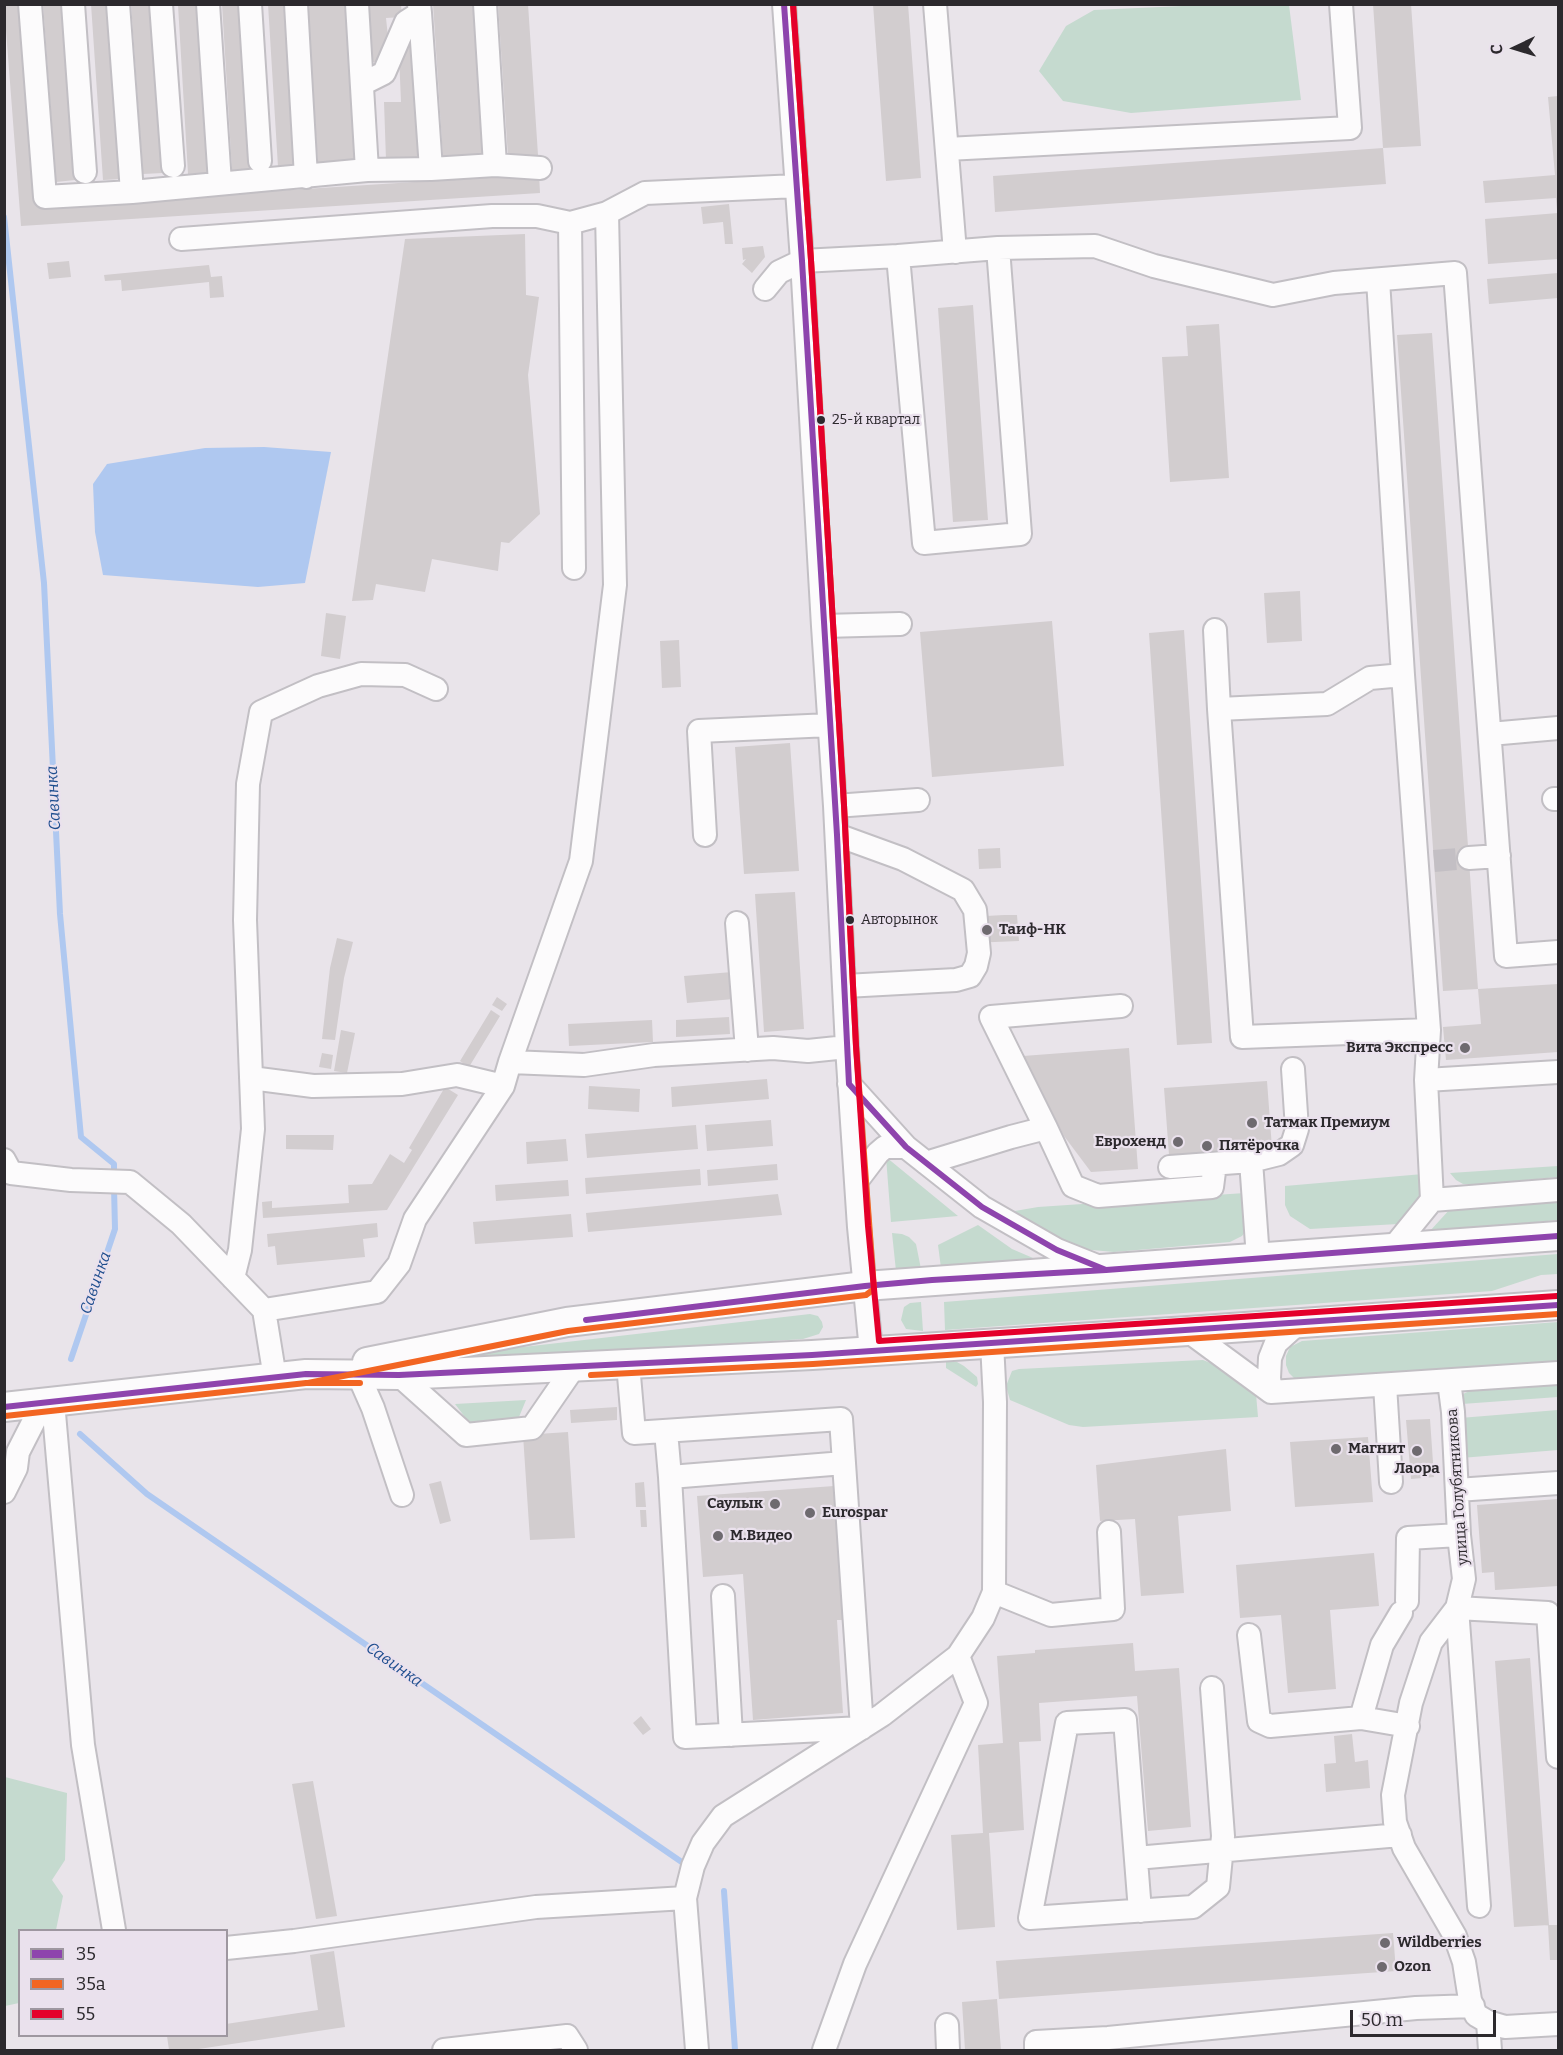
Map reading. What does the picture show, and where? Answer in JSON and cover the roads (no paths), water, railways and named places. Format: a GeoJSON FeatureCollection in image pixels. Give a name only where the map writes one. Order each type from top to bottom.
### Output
{"type":"FeatureCollection","features":[{"type":"Feature","properties":{"kind":"main road"},"geometry":{"type":"LineString","coordinates":[[4,1407],[306,1374],[567,1322],[865,1286],[1558,1236]]}},
{"type":"Feature","properties":{"kind":"main road"},"geometry":{"type":"LineString","coordinates":[[306,1374],[399,1375],[871,1351],[1558,1305]]}},
{"type":"Feature","properties":{"kind":"street"},"geometry":{"type":"LineString","coordinates":[[30,4],[45,197],[132,192],[367,170],[495,165],[540,168]]}},
{"type":"Feature","properties":{"kind":"street"},"geometry":{"type":"LineString","coordinates":[[73,4],[86,172]]}},
{"type":"Feature","properties":{"kind":"street"},"geometry":{"type":"LineString","coordinates":[[118,4],[132,192]]}},
{"type":"Feature","properties":{"kind":"street"},"geometry":{"type":"LineString","coordinates":[[161,4],[173,166]]}},
{"type":"Feature","properties":{"kind":"street"},"geometry":{"type":"LineString","coordinates":[[208,4],[220,183]]}},
{"type":"Feature","properties":{"kind":"street"},"geometry":{"type":"LineString","coordinates":[[250,4],[260,161]]}},
{"type":"Feature","properties":{"kind":"street"},"geometry":{"type":"LineString","coordinates":[[296,4],[306,177]]}},
{"type":"Feature","properties":{"kind":"street"},"geometry":{"type":"LineString","coordinates":[[357,4],[367,170]]}},
{"type":"Feature","properties":{"kind":"street"},"geometry":{"type":"LineString","coordinates":[[485,4],[495,165]]}},
{"type":"Feature","properties":{"kind":"street"},"geometry":{"type":"LineString","coordinates":[[784,4],[837,835],[846,1047],[871,1351]]}},
{"type":"Feature","properties":{"kind":"street"},"geometry":{"type":"LineString","coordinates":[[935,4],[955,252]]}},
{"type":"Feature","properties":{"kind":"street"},"geometry":{"type":"LineString","coordinates":[[947,149],[1350,128],[1341,4]]}},
{"type":"Feature","properties":{"kind":"street"},"geometry":{"type":"LineString","coordinates":[[362,84],[384,73],[406,22],[419,9]]}},
{"type":"Feature","properties":{"kind":"street"},"geometry":{"type":"LineString","coordinates":[[419,9],[431,169]]}},
{"type":"Feature","properties":{"kind":"street"},"geometry":{"type":"LineString","coordinates":[[181,239],[492,216],[537,216],[570,223],[608,213],[645,193],[797,186]]}},
{"type":"Feature","properties":{"kind":"street"},"geometry":{"type":"LineString","coordinates":[[264,1310],[377,1292],[399,1264],[415,1219],[503,1086],[581,861],[615,585],[608,213]]}},
{"type":"Feature","properties":{"kind":"street"},"geometry":{"type":"LineString","coordinates":[[570,223],[574,568]]}},
{"type":"Feature","properties":{"kind":"street"},"geometry":{"type":"LineString","coordinates":[[765,289],[779,272],[802,261],[998,248],[1095,246],[1154,266],[1273,295],[1334,283],[1455,273],[1506,956],[1558,952]]}},
{"type":"Feature","properties":{"kind":"street"},"geometry":{"type":"LineString","coordinates":[[898,256],[924,543],[1020,534],[998,248]]}},
{"type":"Feature","properties":{"kind":"street"},"geometry":{"type":"LineString","coordinates":[[1378,280],[1403,675],[1425,862],[1429,1030],[1426,1080],[1432,1200],[1393,1248]]}},
{"type":"Feature","properties":{"kind":"street"},"geometry":{"type":"LineString","coordinates":[[823,626],[900,624]]}},
{"type":"Feature","properties":{"kind":"street"},"geometry":{"type":"LineString","coordinates":[[1215,630],[1242,1037],[1429,1030]]}},
{"type":"Feature","properties":{"kind":"street"},"geometry":{"type":"LineString","coordinates":[[233,1278],[240,1250],[253,1129],[245,920],[248,784],[261,712],[318,687],[361,674],[405,675],[436,689]]}},
{"type":"Feature","properties":{"kind":"street"},"geometry":{"type":"LineString","coordinates":[[1219,709],[1327,704],[1370,678],[1403,675]]}},
{"type":"Feature","properties":{"kind":"street"},"geometry":{"type":"LineString","coordinates":[[705,835],[699,732],[830,725]]}},
{"type":"Feature","properties":{"kind":"street"},"geometry":{"type":"LineString","coordinates":[[1490,734],[1558,728]]}},
{"type":"Feature","properties":{"kind":"street"},"geometry":{"type":"LineString","coordinates":[[835,806],[918,800]]}},
{"type":"Feature","properties":{"kind":"street"},"geometry":{"type":"LineString","coordinates":[[837,835],[903,859],[963,890],[975,910],[979,953],[976,966],[970,976],[956,980],[844,986]]}},
{"type":"Feature","properties":{"kind":"street"},"geometry":{"type":"LineString","coordinates":[[1469,858],[1499,856]]}},
{"type":"Feature","properties":{"kind":"street"},"geometry":{"type":"LineString","coordinates":[[737,923],[747,1050]]}},
{"type":"Feature","properties":{"kind":"street"},"geometry":{"type":"LineString","coordinates":[[1121,1006],[991,1017],[1073,1186],[1098,1196],[1212,1187],[1215,1164]]}},
{"type":"Feature","properties":{"kind":"street"},"geometry":{"type":"LineString","coordinates":[[510,1062],[584,1065],[654,1055],[773,1048],[808,1051],[846,1047]]}},
{"type":"Feature","properties":{"kind":"street"},"geometry":{"type":"LineString","coordinates":[[1170,1167],[1251,1161],[1280,1154],[1292,1144],[1297,1129],[1293,1069]]}},
{"type":"Feature","properties":{"kind":"street"},"geometry":{"type":"LineString","coordinates":[[1426,1080],[1558,1072]]}},
{"type":"Feature","properties":{"kind":"street"},"geometry":{"type":"LineString","coordinates":[[251,1078],[324,1086],[402,1084],[457,1075],[503,1086]]}},
{"type":"Feature","properties":{"kind":"street"},"geometry":{"type":"LineString","coordinates":[[849,1083],[906,1147],[982,1207],[1057,1250],[1106,1269]]}},
{"type":"Feature","properties":{"kind":"street"},"geometry":{"type":"LineString","coordinates":[[926,1163],[1046,1128]]}},
{"type":"Feature","properties":{"kind":"street"},"geometry":{"type":"LineString","coordinates":[[856,1182],[885,1147],[906,1147]]}},
{"type":"Feature","properties":{"kind":"street"},"geometry":{"type":"LineString","coordinates":[[1251,1161],[1258,1258]]}},
{"type":"Feature","properties":{"kind":"street"},"geometry":{"type":"LineString","coordinates":[[7,1169],[71,1180],[130,1182],[181,1224],[264,1310],[274,1378]]}},
{"type":"Feature","properties":{"kind":"street"},"geometry":{"type":"LineString","coordinates":[[1432,1200],[1558,1190]]}},
{"type":"Feature","properties":{"kind":"street"},"geometry":{"type":"LineString","coordinates":[[1271,1392],[1270,1358],[1276,1343],[1297,1323]]}},
{"type":"Feature","properties":{"kind":"street"},"geometry":{"type":"LineString","coordinates":[[1188,1331],[1271,1392],[1558,1373]]}},
{"type":"Feature","properties":{"kind":"street"},"geometry":{"type":"LineString","coordinates":[[697,2050],[686,1898],[693,1866],[703,1843],[723,1816],[882,1715],[958,1656],[983,1618],[994,1592],[995,1402],[992,1343]]}},
{"type":"Feature","properties":{"kind":"street"},"geometry":{"type":"LineString","coordinates":[[628,1364],[634,1433],[841,1419],[862,1728]]}},
{"type":"Feature","properties":{"kind":"street"},"geometry":{"type":"LineString","coordinates":[[399,1375],[466,1435],[532,1428],[574,1367]]}},
{"type":"Feature","properties":{"kind":"street"},"geometry":{"type":"LineString","coordinates":[[358,1374],[373,1408],[402,1495]]}},
{"type":"Feature","properties":{"kind":"street","name":"улица Голубятникова"},"geometry":{"type":"LineString","coordinates":[[1449,1381],[1454,1412],[1464,1579],[1457,1608],[1431,1642],[1412,1702],[1394,1795],[1395,1822],[1404,1848],[1455,1936],[1490,2050]]}},
{"type":"Feature","properties":{"kind":"street"},"geometry":{"type":"LineString","coordinates":[[1385,1386],[1391,1482]]}},
{"type":"Feature","properties":{"kind":"street"},"geometry":{"type":"LineString","coordinates":[[4,1492],[16,1468],[11,1447],[48,1403]]}},
{"type":"Feature","properties":{"kind":"street"},"geometry":{"type":"LineString","coordinates":[[48,1403],[83,1744],[114,1929]]}},
{"type":"Feature","properties":{"kind":"street"},"geometry":{"type":"LineString","coordinates":[[666,1431],[685,1737],[862,1728]]}},
{"type":"Feature","properties":{"kind":"street"},"geometry":{"type":"LineString","coordinates":[[670,1478],[844,1463]]}},
{"type":"Feature","properties":{"kind":"street"},"geometry":{"type":"LineString","coordinates":[[1457,1490],[1558,1483]]}},
{"type":"Feature","properties":{"kind":"street"},"geometry":{"type":"LineString","coordinates":[[994,1592],[1051,1615],[1113,1609],[1109,1532]]}},
{"type":"Feature","properties":{"kind":"street"},"geometry":{"type":"LineString","coordinates":[[1361,1718],[1382,1646],[1404,1607],[1408,1538],[1460,1535]]}},
{"type":"Feature","properties":{"kind":"street"},"geometry":{"type":"LineString","coordinates":[[723,1596],[731,1735]]}},
{"type":"Feature","properties":{"kind":"street"},"geometry":{"type":"LineString","coordinates":[[1479,1906],[1457,1608],[1553,1613],[1558,1757]]}},
{"type":"Feature","properties":{"kind":"street"},"geometry":{"type":"LineString","coordinates":[[1250,1635],[1259,1721],[1270,1726],[1361,1718],[1408,1726]]}},
{"type":"Feature","properties":{"kind":"street"},"geometry":{"type":"LineString","coordinates":[[824,2050],[855,1964],[976,1703],[958,1656]]}},
{"type":"Feature","properties":{"kind":"street"},"geometry":{"type":"LineString","coordinates":[[1140,1911],[1125,1720],[1067,1723],[1030,1918],[1140,1911],[1193,1907],[1218,1887],[1223,1836],[1212,1688]]}},
{"type":"Feature","properties":{"kind":"street"},"geometry":{"type":"LineString","coordinates":[[1136,1858],[1400,1835]]}},
{"type":"Feature","properties":{"kind":"street"},"geometry":{"type":"LineString","coordinates":[[228,1948],[294,1941],[536,1907],[686,1898]]}},
{"type":"Feature","properties":{"kind":"street"},"geometry":{"type":"LineString","coordinates":[[1036,2050],[1036,2042],[1108,2038],[1416,2008],[1480,2014],[1505,2027],[1558,2024]]}},
{"type":"Feature","properties":{"kind":"street"},"geometry":{"type":"LineString","coordinates":[[946,2025],[948,2050]]}},
{"type":"Feature","properties":{"kind":"street"},"geometry":{"type":"LineString","coordinates":[[444,2050],[567,2036],[576,2050]]}},
{"type":"Feature","properties":{"kind":"water"},"geometry":{"type":"Polygon","coordinates":[[[264,447],[331,452],[305,583],[258,587],[103,575],[95,532],[93,484],[107,464],[205,448],[264,447]]]}},
{"type":"Feature","properties":{"kind":"waterway","name":"Савинка"},"geometry":{"type":"LineString","coordinates":[[4,217],[44,583],[60,914],[81,1137],[114,1164],[114,1176]]}},
{"type":"Feature","properties":{"kind":"waterway","name":"Савинка"},"geometry":{"type":"LineString","coordinates":[[71,1359],[115,1229],[114,1187]]}},
{"type":"Feature","properties":{"kind":"waterway","name":"Савинка"},"geometry":{"type":"LineString","coordinates":[[80,1434],[147,1494],[686,1865]]}},
{"type":"Feature","properties":{"kind":"waterway","name":"Савинка"},"geometry":{"type":"LineString","coordinates":[[724,1891],[735,2050]]}},
{"type":"Feature","properties":{"kind":"tunnel"},"geometry":{"type":"LineString","coordinates":[[1434,861],[1469,858]]}},
{"type":"Feature","properties":{"kind":"place","name":"25-й квартал"},"geometry":{"type":"Point","coordinates":[821,420]}},
{"type":"Feature","properties":{"kind":"place","name":"Авторынок"},"geometry":{"type":"Point","coordinates":[850,920]}},
{"type":"Feature","properties":{"kind":"place","name":"Таиф-НК"},"geometry":{"type":"Point","coordinates":[987,930]}},
{"type":"Feature","properties":{"kind":"place","name":"Вита Экспресс"},"geometry":{"type":"Point","coordinates":[1465,1048]}},
{"type":"Feature","properties":{"kind":"place","name":"Татмак Премиум"},"geometry":{"type":"Point","coordinates":[1252,1123]}},
{"type":"Feature","properties":{"kind":"place","name":"Еврохенд"},"geometry":{"type":"Point","coordinates":[1178,1142]}},
{"type":"Feature","properties":{"kind":"place","name":"Пятёрочка"},"geometry":{"type":"Point","coordinates":[1207,1146]}},
{"type":"Feature","properties":{"kind":"place","name":"Магнит"},"geometry":{"type":"Point","coordinates":[1336,1449]}},
{"type":"Feature","properties":{"kind":"place","name":"Лаора"},"geometry":{"type":"Point","coordinates":[1417,1451]}},
{"type":"Feature","properties":{"kind":"place","name":"Саулык"},"geometry":{"type":"Point","coordinates":[775,1504]}},
{"type":"Feature","properties":{"kind":"place","name":"Eurospar"},"geometry":{"type":"Point","coordinates":[810,1513]}},
{"type":"Feature","properties":{"kind":"place","name":"М.Видео"},"geometry":{"type":"Point","coordinates":[718,1536]}},
{"type":"Feature","properties":{"kind":"place","name":"Wildberries"},"geometry":{"type":"Point","coordinates":[1385,1943]}},
{"type":"Feature","properties":{"kind":"place","name":"Ozon"},"geometry":{"type":"Point","coordinates":[1382,1967]}}]}
